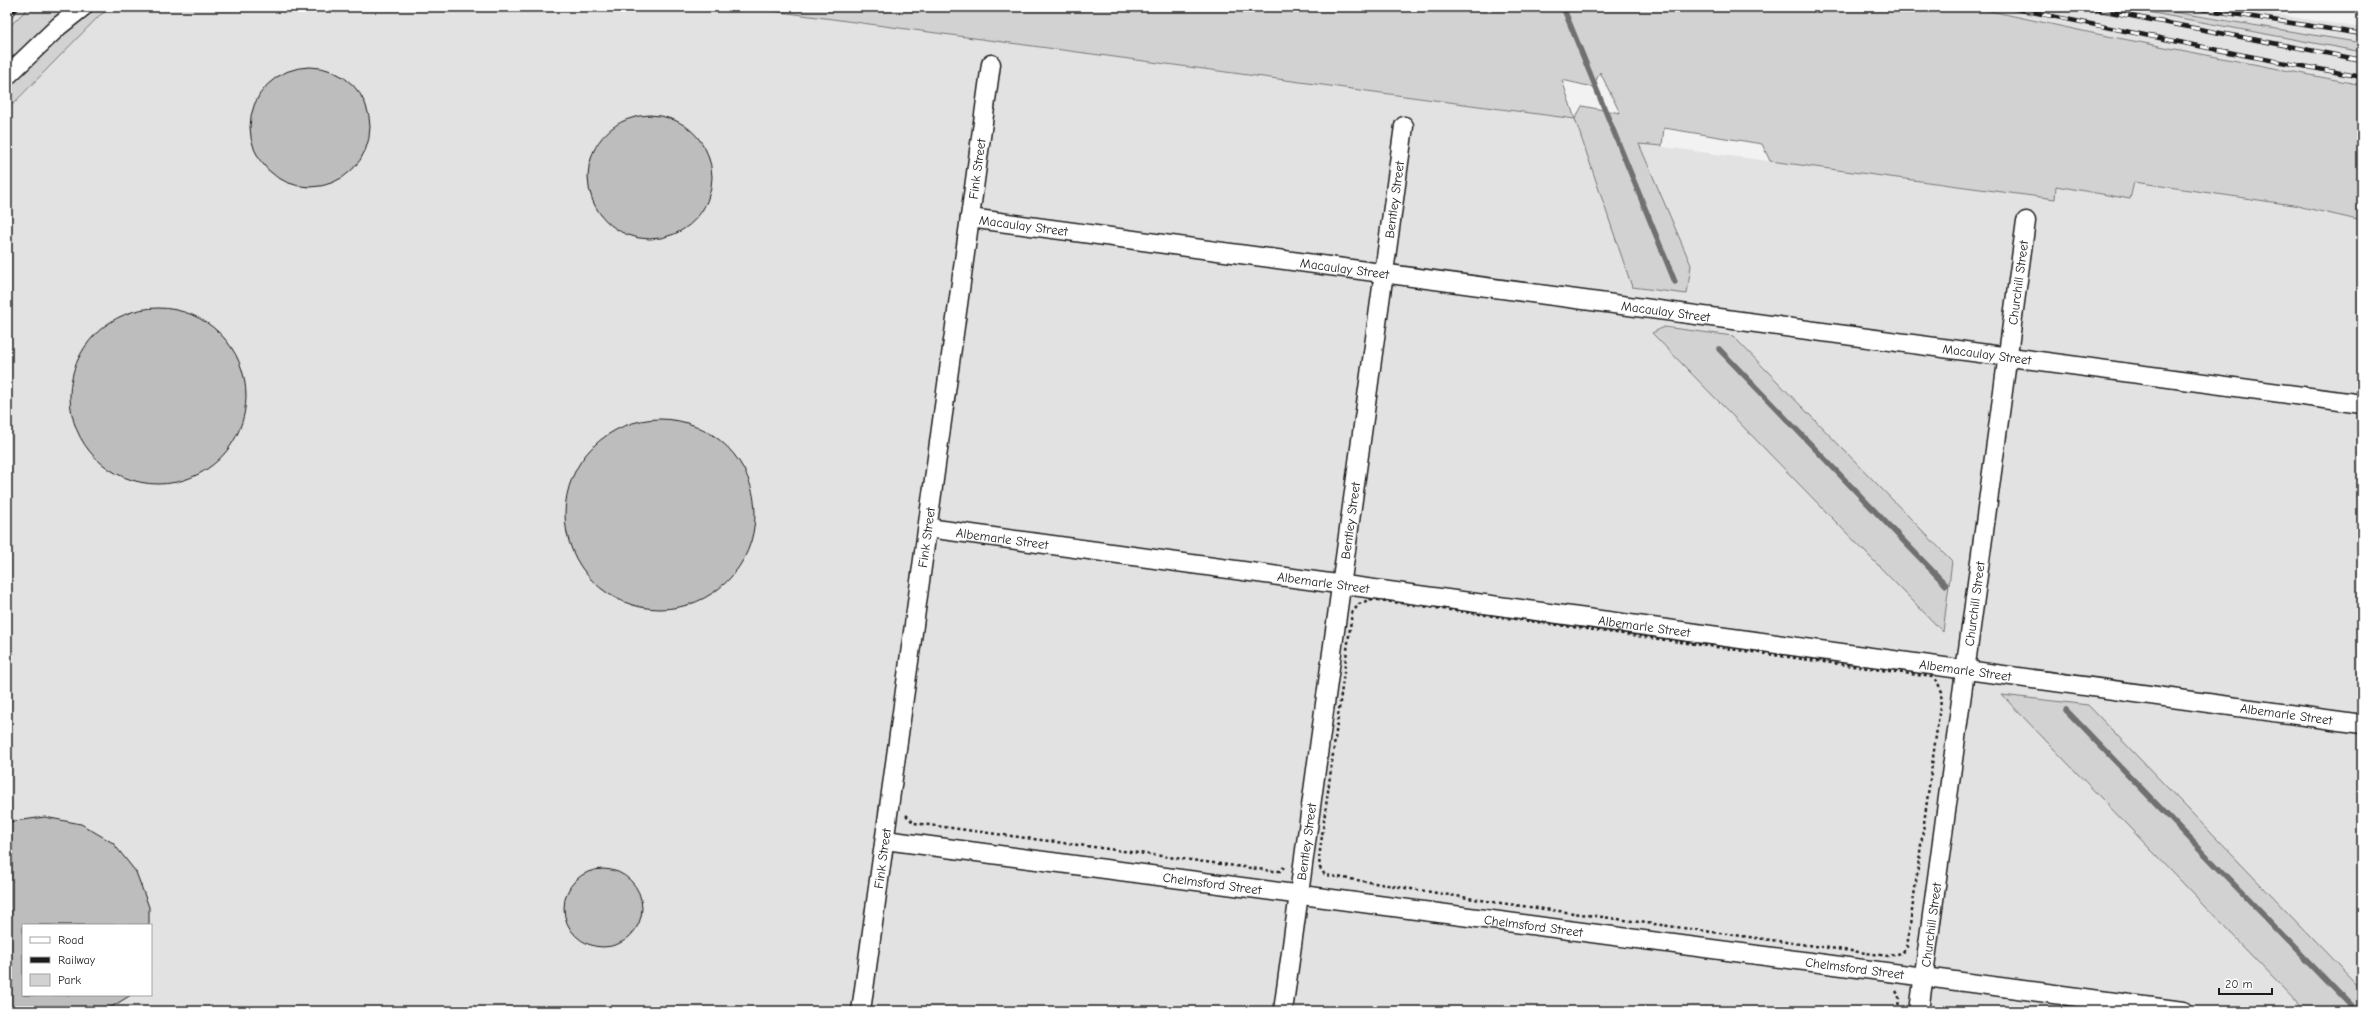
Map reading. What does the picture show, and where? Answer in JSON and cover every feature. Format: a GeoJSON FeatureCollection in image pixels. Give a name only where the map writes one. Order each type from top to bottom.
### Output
{"type":"FeatureCollection","features":[{"type":"Feature","properties":{"kind":"street"},"geometry":{"type":"LineString","coordinates":[[7,76],[59,26],[83,7]]}},
{"type":"Feature","properties":{"kind":"street","name":"Fink Street"},"geometry":{"type":"LineString","coordinates":[[861,1011],[892,841],[928,528],[991,64]]}},
{"type":"Feature","properties":{"kind":"street","name":"Bentley Street"},"geometry":{"type":"LineString","coordinates":[[1283,1011],[1404,126]]}},
{"type":"Feature","properties":{"kind":"street","name":"Macaulay Street"},"geometry":{"type":"LineString","coordinates":[[970,218],[2362,404]]}},
{"type":"Feature","properties":{"kind":"street","name":"Churchill Street"},"geometry":{"type":"LineString","coordinates":[[1919,1011],[2026,221]]}},
{"type":"Feature","properties":{"kind":"street","name":"Albemarle Street"},"geometry":{"type":"LineString","coordinates":[[928,528],[2362,724]]}},
{"type":"Feature","properties":{"kind":"street","name":"Chelmsford Street"},"geometry":{"type":"LineString","coordinates":[[892,841],[2183,1011]]}},
{"type":"Feature","properties":{"kind":"path"},"geometry":{"type":"LineString","coordinates":[[1371,599],[1932,677],[1937,681],[1942,692],[1907,947],[1902,953],[1888,956],[1486,901],[1325,875],[1320,868],[1319,858],[1352,613],[1359,604],[1371,599]]}},
{"type":"Feature","properties":{"kind":"path"},"geometry":{"type":"LineString","coordinates":[[892,841],[905,813],[905,809]]}},
{"type":"Feature","properties":{"kind":"path"},"geometry":{"type":"LineString","coordinates":[[905,813],[914,823],[1273,871],[1280,871],[1286,865]]}},
{"type":"Feature","properties":{"kind":"path"},"geometry":{"type":"LineString","coordinates":[[1894,988],[1899,996],[1898,1011]]}},
{"type":"Feature","properties":{"kind":"shaded area"},"geometry":{"type":"Polygon","coordinates":[[[7,7],[29,7],[7,29],[7,7]]]}},
{"type":"Feature","properties":{"kind":"shaded area"},"geometry":{"type":"Polygon","coordinates":[[[113,7],[743,7],[1575,119],[1581,136],[2054,199],[2056,186],[2130,199],[2134,182],[2293,205],[2362,221],[2362,1011],[7,1011],[7,110],[100,15],[113,7]]]}},
{"type":"Feature","properties":{"kind":"shaded area"},"geometry":{"type":"Polygon","coordinates":[[[1972,7],[2121,7],[2362,52],[2362,85],[2092,33],[1972,7]]]}},
{"type":"Feature","properties":{"kind":"shaded area"},"geometry":{"type":"Polygon","coordinates":[[[2143,7],[2228,7],[2362,28],[2362,43],[2143,7]]]}},
{"type":"Feature","properties":{"kind":"green space"},"geometry":{"type":"Polygon","coordinates":[[[29,7],[113,7],[100,15],[7,110],[7,29],[29,7]]]}},
{"type":"Feature","properties":{"kind":"green space"},"geometry":{"type":"Polygon","coordinates":[[[743,7],[1972,7],[2092,33],[2362,85],[2362,221],[2293,205],[2134,182],[2130,199],[2056,186],[2055,199],[1770,161],[1762,144],[1664,128],[1662,146],[1639,144],[1691,265],[1687,294],[1632,287],[1575,119],[743,7]],[[1600,72],[1593,87],[1562,80],[1575,119],[1582,106],[1620,113],[1600,72]]]}},
{"type":"Feature","properties":{"kind":"green space"},"geometry":{"type":"Polygon","coordinates":[[[2121,7],[2143,7],[2362,43],[2362,52],[2121,7]]]}},
{"type":"Feature","properties":{"kind":"green space"},"geometry":{"type":"Polygon","coordinates":[[[1664,327],[1733,336],[1952,561],[1943,632],[1652,333],[1664,327]]]}},
{"type":"Feature","properties":{"kind":"green space"},"geometry":{"type":"Polygon","coordinates":[[[2002,695],[2088,705],[2362,990],[2362,1011],[2322,1011],[2303,1008],[2002,695]]]}},
{"type":"Feature","properties":{"kind":"building"},"geometry":{"type":"Polygon","coordinates":[[[310,67],[322,68],[333,72],[343,77],[352,85],[360,94],[365,104],[369,115],[369,139],[365,150],[360,160],[352,169],[343,177],[333,182],[322,186],[310,187],[298,186],[287,182],[277,177],[268,169],[260,160],[255,150],[251,139],[250,127],[251,115],[255,104],[260,94],[268,85],[277,77],[287,72],[298,68],[310,67]]]}},
{"type":"Feature","properties":{"kind":"building"},"geometry":{"type":"Polygon","coordinates":[[[650,115],[662,116],[674,120],[694,133],[707,153],[711,165],[711,189],[707,201],[694,221],[674,234],[662,238],[650,239],[638,238],[626,234],[606,221],[593,201],[589,189],[588,177],[589,165],[593,153],[606,133],[626,120],[638,116],[650,115]]]}},
{"type":"Feature","properties":{"kind":"building"},"geometry":{"type":"Polygon","coordinates":[[[149,308],[167,308],[192,314],[207,322],[221,333],[232,347],[240,362],[245,379],[245,413],[240,430],[232,445],[221,459],[207,470],[184,481],[167,484],[149,484],[124,478],[109,470],[95,459],[84,445],[73,422],[70,405],[70,387],[76,362],[84,347],[95,333],[109,322],[132,311],[149,308]]]}},
{"type":"Feature","properties":{"kind":"building"},"geometry":{"type":"Polygon","coordinates":[[[651,419],[669,419],[688,423],[705,430],[727,447],[739,461],[748,478],[755,505],[755,523],[748,550],[739,567],[727,581],[705,598],[688,605],[669,609],[651,609],[632,605],[615,598],[593,581],[581,567],[569,542],[565,523],[565,505],[569,486],[576,469],[593,447],[607,435],[632,423],[651,419]]]}},
{"type":"Feature","properties":{"kind":"building"},"geometry":{"type":"Polygon","coordinates":[[[45,817],[81,824],[113,843],[136,872],[149,907],[149,924],[22,924],[22,996],[129,996],[105,1011],[7,1011],[7,822],[45,817]]]}},
{"type":"Feature","properties":{"kind":"building"},"geometry":{"type":"Polygon","coordinates":[[[595,869],[611,869],[625,875],[636,886],[642,900],[642,916],[636,930],[625,941],[611,947],[595,947],[581,941],[570,930],[564,916],[564,900],[570,886],[581,875],[595,869]]]}},
{"type":"Feature","properties":{"kind":"waterway"},"geometry":{"type":"LineString","coordinates":[[1563,7],[1675,282]]}},
{"type":"Feature","properties":{"kind":"waterway"},"geometry":{"type":"LineString","coordinates":[[1719,349],[1946,585]]}},
{"type":"Feature","properties":{"kind":"waterway"},"geometry":{"type":"LineString","coordinates":[[2066,710],[2352,1007]]}},
{"type":"Feature","properties":{"kind":"railway"},"geometry":{"type":"LineString","coordinates":[[7,18],[18,7]]}},
{"type":"Feature","properties":{"kind":"railway"},"geometry":{"type":"LineString","coordinates":[[2007,7],[2243,55],[2362,77]]}},
{"type":"Feature","properties":{"kind":"railway"},"geometry":{"type":"LineString","coordinates":[[2084,7],[2362,60]]}},
{"type":"Feature","properties":{"kind":"railway"},"geometry":{"type":"LineString","coordinates":[[2189,7],[2362,34]]}}]}
